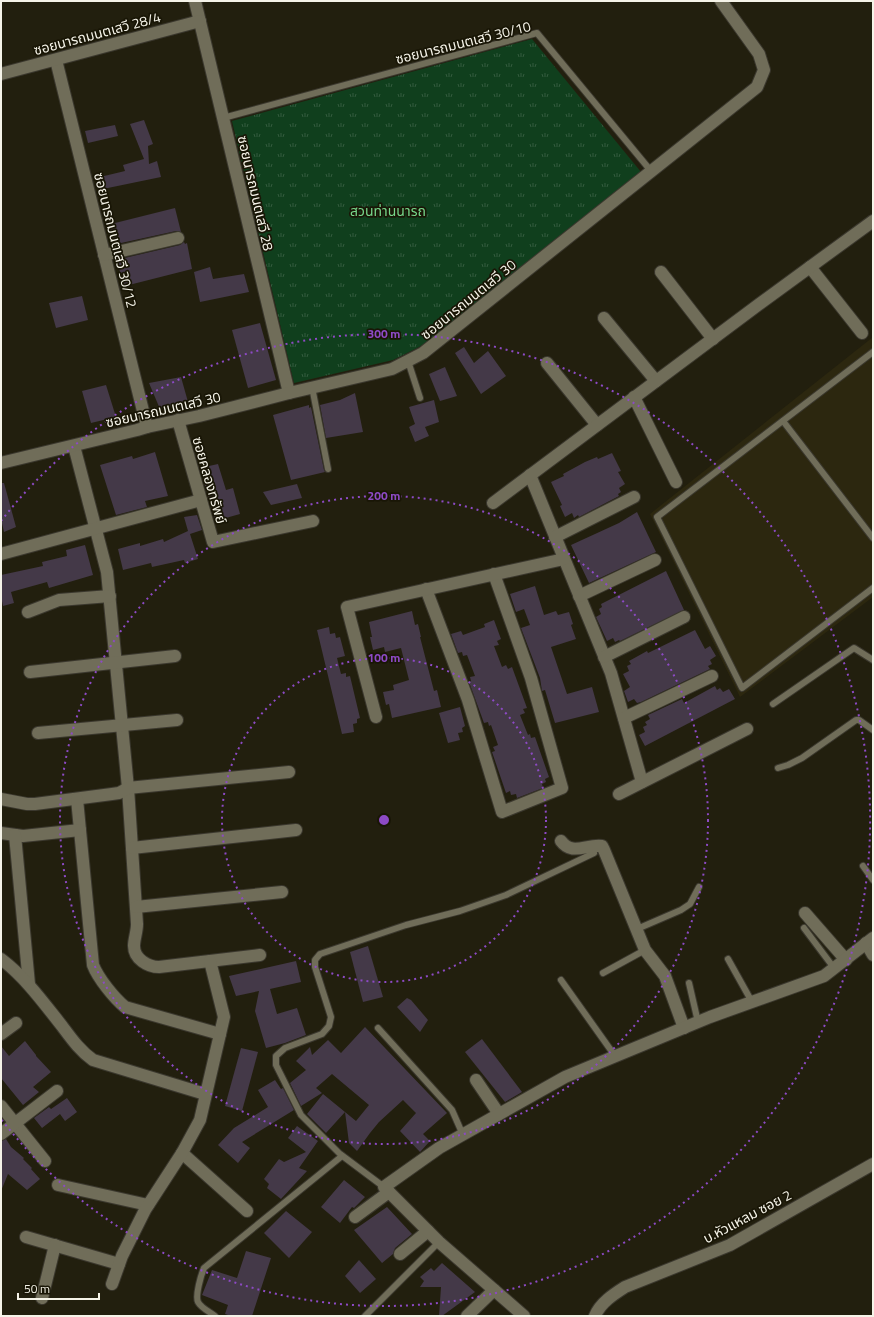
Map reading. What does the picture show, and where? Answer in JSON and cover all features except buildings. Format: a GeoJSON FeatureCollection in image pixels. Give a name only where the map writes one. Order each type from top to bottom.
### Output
{"type":"FeatureCollection","features":[{"type":"Feature","properties":{"kind":"street","name":"ซอยนารถมนตเสวี 28"},"geometry":{"type":"LineString","coordinates":[[195,1],[288,393]]}},
{"type":"Feature","properties":{"kind":"street","name":"ซอยนารถมนตเสวี 30"},"geometry":{"type":"LineString","coordinates":[[2,459],[74,446],[312,387],[392,369],[423,353],[757,88],[764,70],[758,54],[721,1]]}},
{"type":"Feature","properties":{"kind":"street","name":"ซอยนารถมนตเสวี 28/4"},"geometry":{"type":"LineString","coordinates":[[1,74],[200,21]]}},
{"type":"Feature","properties":{"kind":"street","name":"ซอยนารถมนตเสวี 30/12"},"geometry":{"type":"LineString","coordinates":[[56,60],[147,427]]}},
{"type":"Feature","properties":{"kind":"street"},"geometry":{"type":"LineString","coordinates":[[493,503],[873,221]]}},
{"type":"Feature","properties":{"kind":"street"},"geometry":{"type":"LineString","coordinates":[[104,255],[178,238]]}},
{"type":"Feature","properties":{"kind":"street"},"geometry":{"type":"LineString","coordinates":[[810,267],[862,333]]}},
{"type":"Feature","properties":{"kind":"street"},"geometry":{"type":"LineString","coordinates":[[661,272],[712,339]]}},
{"type":"Feature","properties":{"kind":"street"},"geometry":{"type":"LineString","coordinates":[[604,318],[656,381]]}},
{"type":"Feature","properties":{"kind":"street"},"geometry":{"type":"LineString","coordinates":[[547,364],[597,425]]}},
{"type":"Feature","properties":{"kind":"street"},"geometry":{"type":"LineString","coordinates":[[634,397],[676,482]]}},
{"type":"Feature","properties":{"kind":"street","name":"ซอยคลองทรัพย์"},"geometry":{"type":"LineString","coordinates":[[178,420],[212,542],[312,521]]}},
{"type":"Feature","properties":{"kind":"street"},"geometry":{"type":"LineString","coordinates":[[74,446],[107,572],[110,596],[128,788],[137,924],[134,946],[135,951],[145,963],[152,967],[260,956]]}},
{"type":"Feature","properties":{"kind":"street"},"geometry":{"type":"LineString","coordinates":[[530,475],[611,673],[642,782]]}},
{"type":"Feature","properties":{"kind":"street"},"geometry":{"type":"LineString","coordinates":[[555,537],[634,497]]}},
{"type":"Feature","properties":{"kind":"street"},"geometry":{"type":"LineString","coordinates":[[1,554],[201,500]]}},
{"type":"Feature","properties":{"kind":"street"},"geometry":{"type":"LineString","coordinates":[[376,717],[347,607],[564,559]]}},
{"type":"Feature","properties":{"kind":"street"},"geometry":{"type":"LineString","coordinates":[[580,596],[656,560]]}},
{"type":"Feature","properties":{"kind":"street"},"geometry":{"type":"LineString","coordinates":[[426,590],[468,700],[502,812],[562,788],[531,678],[494,574]]}},
{"type":"Feature","properties":{"kind":"street"},"geometry":{"type":"LineString","coordinates":[[28,612],[59,600],[110,596]]}},
{"type":"Feature","properties":{"kind":"street"},"geometry":{"type":"LineString","coordinates":[[604,656],[684,617]]}},
{"type":"Feature","properties":{"kind":"street"},"geometry":{"type":"LineString","coordinates":[[30,672],[175,656]]}},
{"type":"Feature","properties":{"kind":"street"},"geometry":{"type":"LineString","coordinates":[[624,718],[712,676]]}},
{"type":"Feature","properties":{"kind":"street"},"geometry":{"type":"LineString","coordinates":[[38,733],[177,720]]}},
{"type":"Feature","properties":{"kind":"street"},"geometry":{"type":"LineString","coordinates":[[619,794],[747,729]]}},
{"type":"Feature","properties":{"kind":"street"},"geometry":{"type":"LineString","coordinates":[[1,799],[27,804],[119,793],[128,788],[289,772]]}},
{"type":"Feature","properties":{"kind":"street"},"geometry":{"type":"LineString","coordinates":[[77,799],[93,965],[95,972],[119,1002],[125,1007],[220,1034]]}},
{"type":"Feature","properties":{"kind":"street"},"geometry":{"type":"LineString","coordinates":[[1,833],[14,835],[36,835],[80,830]]}},
{"type":"Feature","properties":{"kind":"street"},"geometry":{"type":"LineString","coordinates":[[132,848],[296,830]]}},
{"type":"Feature","properties":{"kind":"street"},"geometry":{"type":"LineString","coordinates":[[14,835],[29,984]]}},
{"type":"Feature","properties":{"kind":"street"},"geometry":{"type":"LineString","coordinates":[[560,841],[570,849],[596,845],[602,846],[646,950],[665,976],[684,1028]]}},
{"type":"Feature","properties":{"kind":"street"},"geometry":{"type":"LineString","coordinates":[[136,907],[282,892]]}},
{"type":"Feature","properties":{"kind":"street"},"geometry":{"type":"LineString","coordinates":[[805,913],[846,960]]}},
{"type":"Feature","properties":{"kind":"street"},"geometry":{"type":"LineString","coordinates":[[355,1217],[386,1189],[439,1148],[565,1077],[698,1022],[824,976],[870,940],[873,955]]}},
{"type":"Feature","properties":{"kind":"street"},"geometry":{"type":"LineString","coordinates":[[1,959],[29,984],[80,1048],[93,1060],[205,1094]]}},
{"type":"Feature","properties":{"kind":"street"},"geometry":{"type":"LineString","coordinates":[[112,1284],[119,1264],[140,1219],[198,1125],[224,1017],[210,961]]}},
{"type":"Feature","properties":{"kind":"street"},"geometry":{"type":"LineString","coordinates":[[1,1034],[16,1023]]}},
{"type":"Feature","properties":{"kind":"street"},"geometry":{"type":"LineString","coordinates":[[476,1080],[499,1114]]}},
{"type":"Feature","properties":{"kind":"street"},"geometry":{"type":"LineString","coordinates":[[1,1134],[57,1091]]}},
{"type":"Feature","properties":{"kind":"street"},"geometry":{"type":"LineString","coordinates":[[1,1106],[45,1161]]}},
{"type":"Feature","properties":{"kind":"street"},"geometry":{"type":"LineString","coordinates":[[182,1153],[247,1211]]}},
{"type":"Feature","properties":{"kind":"street","name":"บ.หัวแหลม ซอย 2"},"geometry":{"type":"LineString","coordinates":[[595,1316],[597,1311],[614,1294],[625,1287],[730,1245],[873,1164]]}},
{"type":"Feature","properties":{"kind":"street"},"geometry":{"type":"LineString","coordinates":[[58,1185],[148,1205]]}},
{"type":"Feature","properties":{"kind":"street"},"geometry":{"type":"LineString","coordinates":[[386,1189],[439,1242],[524,1316]]}},
{"type":"Feature","properties":{"kind":"street"},"geometry":{"type":"LineString","coordinates":[[400,1254],[428,1231]]}},
{"type":"Feature","properties":{"kind":"street"},"geometry":{"type":"LineString","coordinates":[[26,1237],[119,1264]]}},
{"type":"Feature","properties":{"kind":"street"},"geometry":{"type":"LineString","coordinates":[[42,1298],[55,1245]]}},
{"type":"Feature","properties":{"kind":"street"},"geometry":{"type":"LineString","coordinates":[[466,1316],[494,1290]]}},
{"type":"Feature","properties":{"kind":"lane","name":"ซอยนารถมนตเสวี 30/10"},"geometry":{"type":"LineString","coordinates":[[223,118],[537,33],[651,171]]}},
{"type":"Feature","properties":{"kind":"lane"},"geometry":{"type":"LineString","coordinates":[[873,352],[656,517],[742,688],[873,588]]}},
{"type":"Feature","properties":{"kind":"lane"},"geometry":{"type":"LineString","coordinates":[[408,361],[420,398]]}},
{"type":"Feature","properties":{"kind":"lane"},"geometry":{"type":"LineString","coordinates":[[312,387],[328,469]]}},
{"type":"Feature","properties":{"kind":"lane"},"geometry":{"type":"LineString","coordinates":[[782,421],[873,538]]}},
{"type":"Feature","properties":{"kind":"lane"},"geometry":{"type":"LineString","coordinates":[[773,704],[854,648],[873,660]]}},
{"type":"Feature","properties":{"kind":"lane"},"geometry":{"type":"LineString","coordinates":[[778,768],[788,766],[802,758],[852,721],[859,720],[873,730]]}},
{"type":"Feature","properties":{"kind":"lane"},"geometry":{"type":"LineString","coordinates":[[386,1189],[342,1156],[301,1115],[276,1065],[276,1056],[285,1048],[322,1034],[329,1026],[331,1017],[315,967],[315,960],[320,954],[406,925],[460,911],[506,895],[594,853]]}},
{"type":"Feature","properties":{"kind":"lane"},"geometry":{"type":"LineString","coordinates":[[863,866],[873,880]]}},
{"type":"Feature","properties":{"kind":"lane"},"geometry":{"type":"LineString","coordinates":[[637,929],[681,910],[690,904],[699,887]]}},
{"type":"Feature","properties":{"kind":"lane"},"geometry":{"type":"LineString","coordinates":[[804,928],[834,968]]}},
{"type":"Feature","properties":{"kind":"lane"},"geometry":{"type":"LineString","coordinates":[[603,973],[646,950]]}},
{"type":"Feature","properties":{"kind":"lane"},"geometry":{"type":"LineString","coordinates":[[728,959],[752,1002]]}},
{"type":"Feature","properties":{"kind":"lane"},"geometry":{"type":"LineString","coordinates":[[561,980],[615,1056]]}},
{"type":"Feature","properties":{"kind":"lane"},"geometry":{"type":"LineString","coordinates":[[689,982],[698,1022]]}},
{"type":"Feature","properties":{"kind":"lane"},"geometry":{"type":"LineString","coordinates":[[378,1028],[452,1110],[463,1135]]}},
{"type":"Feature","properties":{"kind":"lane"},"geometry":{"type":"LineString","coordinates":[[216,1316],[199,1304],[197,1299],[200,1278],[204,1268],[342,1156]]}},
{"type":"Feature","properties":{"kind":"lane"},"geometry":{"type":"LineString","coordinates":[[365,1316],[439,1242]]}},
{"type":"Feature","properties":{"kind":"shaded area"},"geometry":{"type":"Polygon","coordinates":[[[873,337],[873,597],[740,697],[650,514],[873,337]]]}},
{"type":"Feature","properties":{"kind":"green space","name":"สวนท่านนารถ"},"geometry":{"type":"Polygon","coordinates":[[[532,39],[641,172],[423,345],[393,360],[294,383],[232,121],[532,39]]]}}]}
